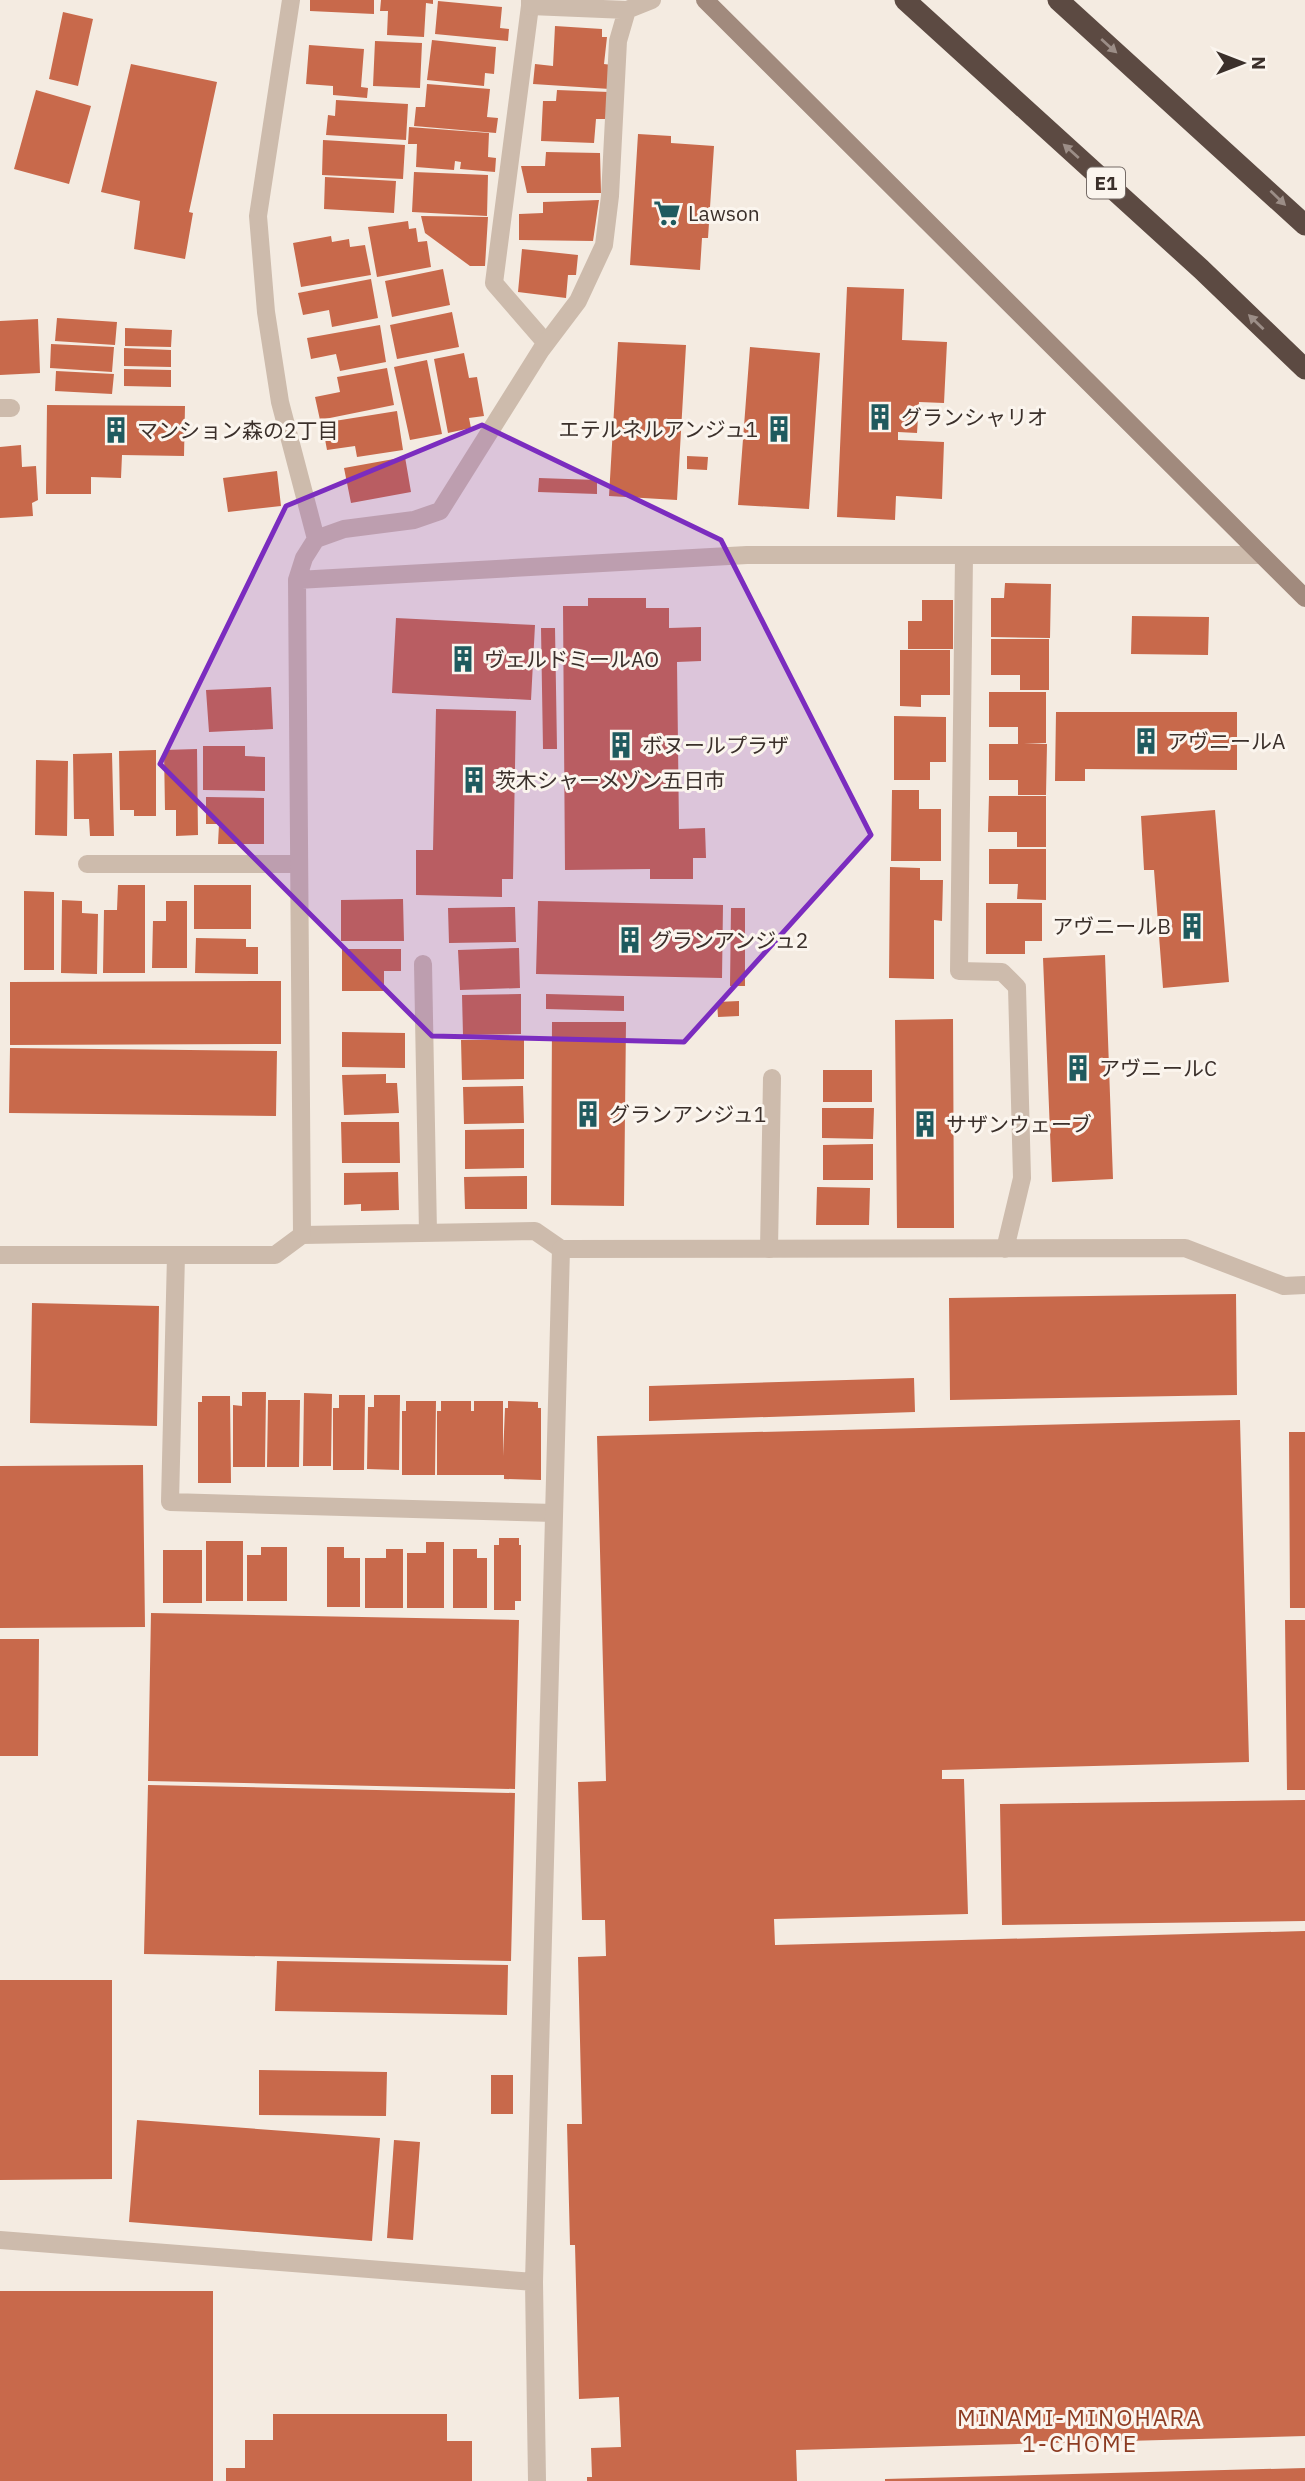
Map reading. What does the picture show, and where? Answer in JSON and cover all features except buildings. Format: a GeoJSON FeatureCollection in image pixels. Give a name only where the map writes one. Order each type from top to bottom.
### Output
{"type":"FeatureCollection","features":[{"type":"Feature","properties":{"kind":"highway","name":"E1"},"geometry":{"type":"LineString","coordinates":[[905,0],[1201,269],[1305,369]]}},
{"type":"Feature","properties":{"kind":"highway"},"geometry":{"type":"LineString","coordinates":[[1059,0],[1305,225]]}},
{"type":"Feature","properties":{"kind":"street"},"geometry":{"type":"LineString","coordinates":[[291,0],[258,216],[266,312],[280,402],[316,538]]}},
{"type":"Feature","properties":{"kind":"street"},"geometry":{"type":"LineString","coordinates":[[546,343],[494,283],[530,3],[627,10],[653,0]]}},
{"type":"Feature","properties":{"kind":"street"},"geometry":{"type":"LineString","coordinates":[[705,0],[1305,598]]}},
{"type":"Feature","properties":{"kind":"street"},"geometry":{"type":"LineString","coordinates":[[302,1235],[297,580],[304,558],[316,538],[344,529],[414,520],[440,511],[546,343],[578,301],[604,245],[610,196],[618,41],[627,10]]}},
{"type":"Feature","properties":{"kind":"street"},"geometry":{"type":"LineString","coordinates":[[297,580],[747,555],[1262,555]]}},
{"type":"Feature","properties":{"kind":"street"},"geometry":{"type":"LineString","coordinates":[[964,556],[959,971],[1002,972],[1017,987],[1022,1178],[1005,1249]]}},
{"type":"Feature","properties":{"kind":"street"},"geometry":{"type":"LineString","coordinates":[[87,864],[299,864]]}},
{"type":"Feature","properties":{"kind":"street"},"geometry":{"type":"LineString","coordinates":[[423,964],[428,1233]]}},
{"type":"Feature","properties":{"kind":"street"},"geometry":{"type":"LineString","coordinates":[[769,1249],[772,1078]]}},
{"type":"Feature","properties":{"kind":"street"},"geometry":{"type":"LineString","coordinates":[[0,1255],[275,1255],[302,1235],[535,1231],[561,1249],[1185,1248],[1284,1286],[1305,1285]]}},
{"type":"Feature","properties":{"kind":"street"},"geometry":{"type":"LineString","coordinates":[[537,2481],[534,2282],[561,1249]]}},
{"type":"Feature","properties":{"kind":"street"},"geometry":{"type":"LineString","coordinates":[[176,1255],[170,1503],[554,1513]]}},
{"type":"Feature","properties":{"kind":"street"},"geometry":{"type":"LineString","coordinates":[[0,2240],[534,2282]]}},
{"type":"Feature","properties":{"kind":"highlighted area"},"geometry":{"type":"Polygon","coordinates":[[[482,425],[721,540],[871,835],[684,1042],[432,1036],[160,764],[286,506],[482,425]]]}},
{"type":"Feature","properties":{"kind":"place","name":"Lawson"},"geometry":{"type":"Point","coordinates":[667,213]}},
{"type":"Feature","properties":{"kind":"place","name":"グランシャリオ"},"geometry":{"type":"Point","coordinates":[880,417]}},
{"type":"Feature","properties":{"kind":"place","name":"エテルネルアンジュ1"},"geometry":{"type":"Point","coordinates":[779,429]}},
{"type":"Feature","properties":{"kind":"place","name":"マンション森の2丁目"},"geometry":{"type":"Point","coordinates":[116,430]}},
{"type":"Feature","properties":{"kind":"place","name":"ヴェルドミールAO"},"geometry":{"type":"Point","coordinates":[463,659]}},
{"type":"Feature","properties":{"kind":"place","name":"アヴニールA"},"geometry":{"type":"Point","coordinates":[1146,741]}},
{"type":"Feature","properties":{"kind":"place","name":"ボヌールプラザ"},"geometry":{"type":"Point","coordinates":[621,745]}},
{"type":"Feature","properties":{"kind":"place","name":"茨木シャーメゾン五日市"},"geometry":{"type":"Point","coordinates":[474,780]}},
{"type":"Feature","properties":{"kind":"place","name":"アヴニールB"},"geometry":{"type":"Point","coordinates":[1192,926]}},
{"type":"Feature","properties":{"kind":"place","name":"グランアンジュ2"},"geometry":{"type":"Point","coordinates":[630,940]}},
{"type":"Feature","properties":{"kind":"place","name":"アヴニールC"},"geometry":{"type":"Point","coordinates":[1078,1068]}},
{"type":"Feature","properties":{"kind":"place","name":"グランアンジュ1"},"geometry":{"type":"Point","coordinates":[588,1114]}},
{"type":"Feature","properties":{"kind":"place","name":"サザンウェーブ"},"geometry":{"type":"Point","coordinates":[925,1124]}},
{"type":"Feature","properties":{"kind":"district","name":"MINAMI-MINOHARA 1-CHOME"},"geometry":{"type":"Point","coordinates":[1080,2430]}}]}
